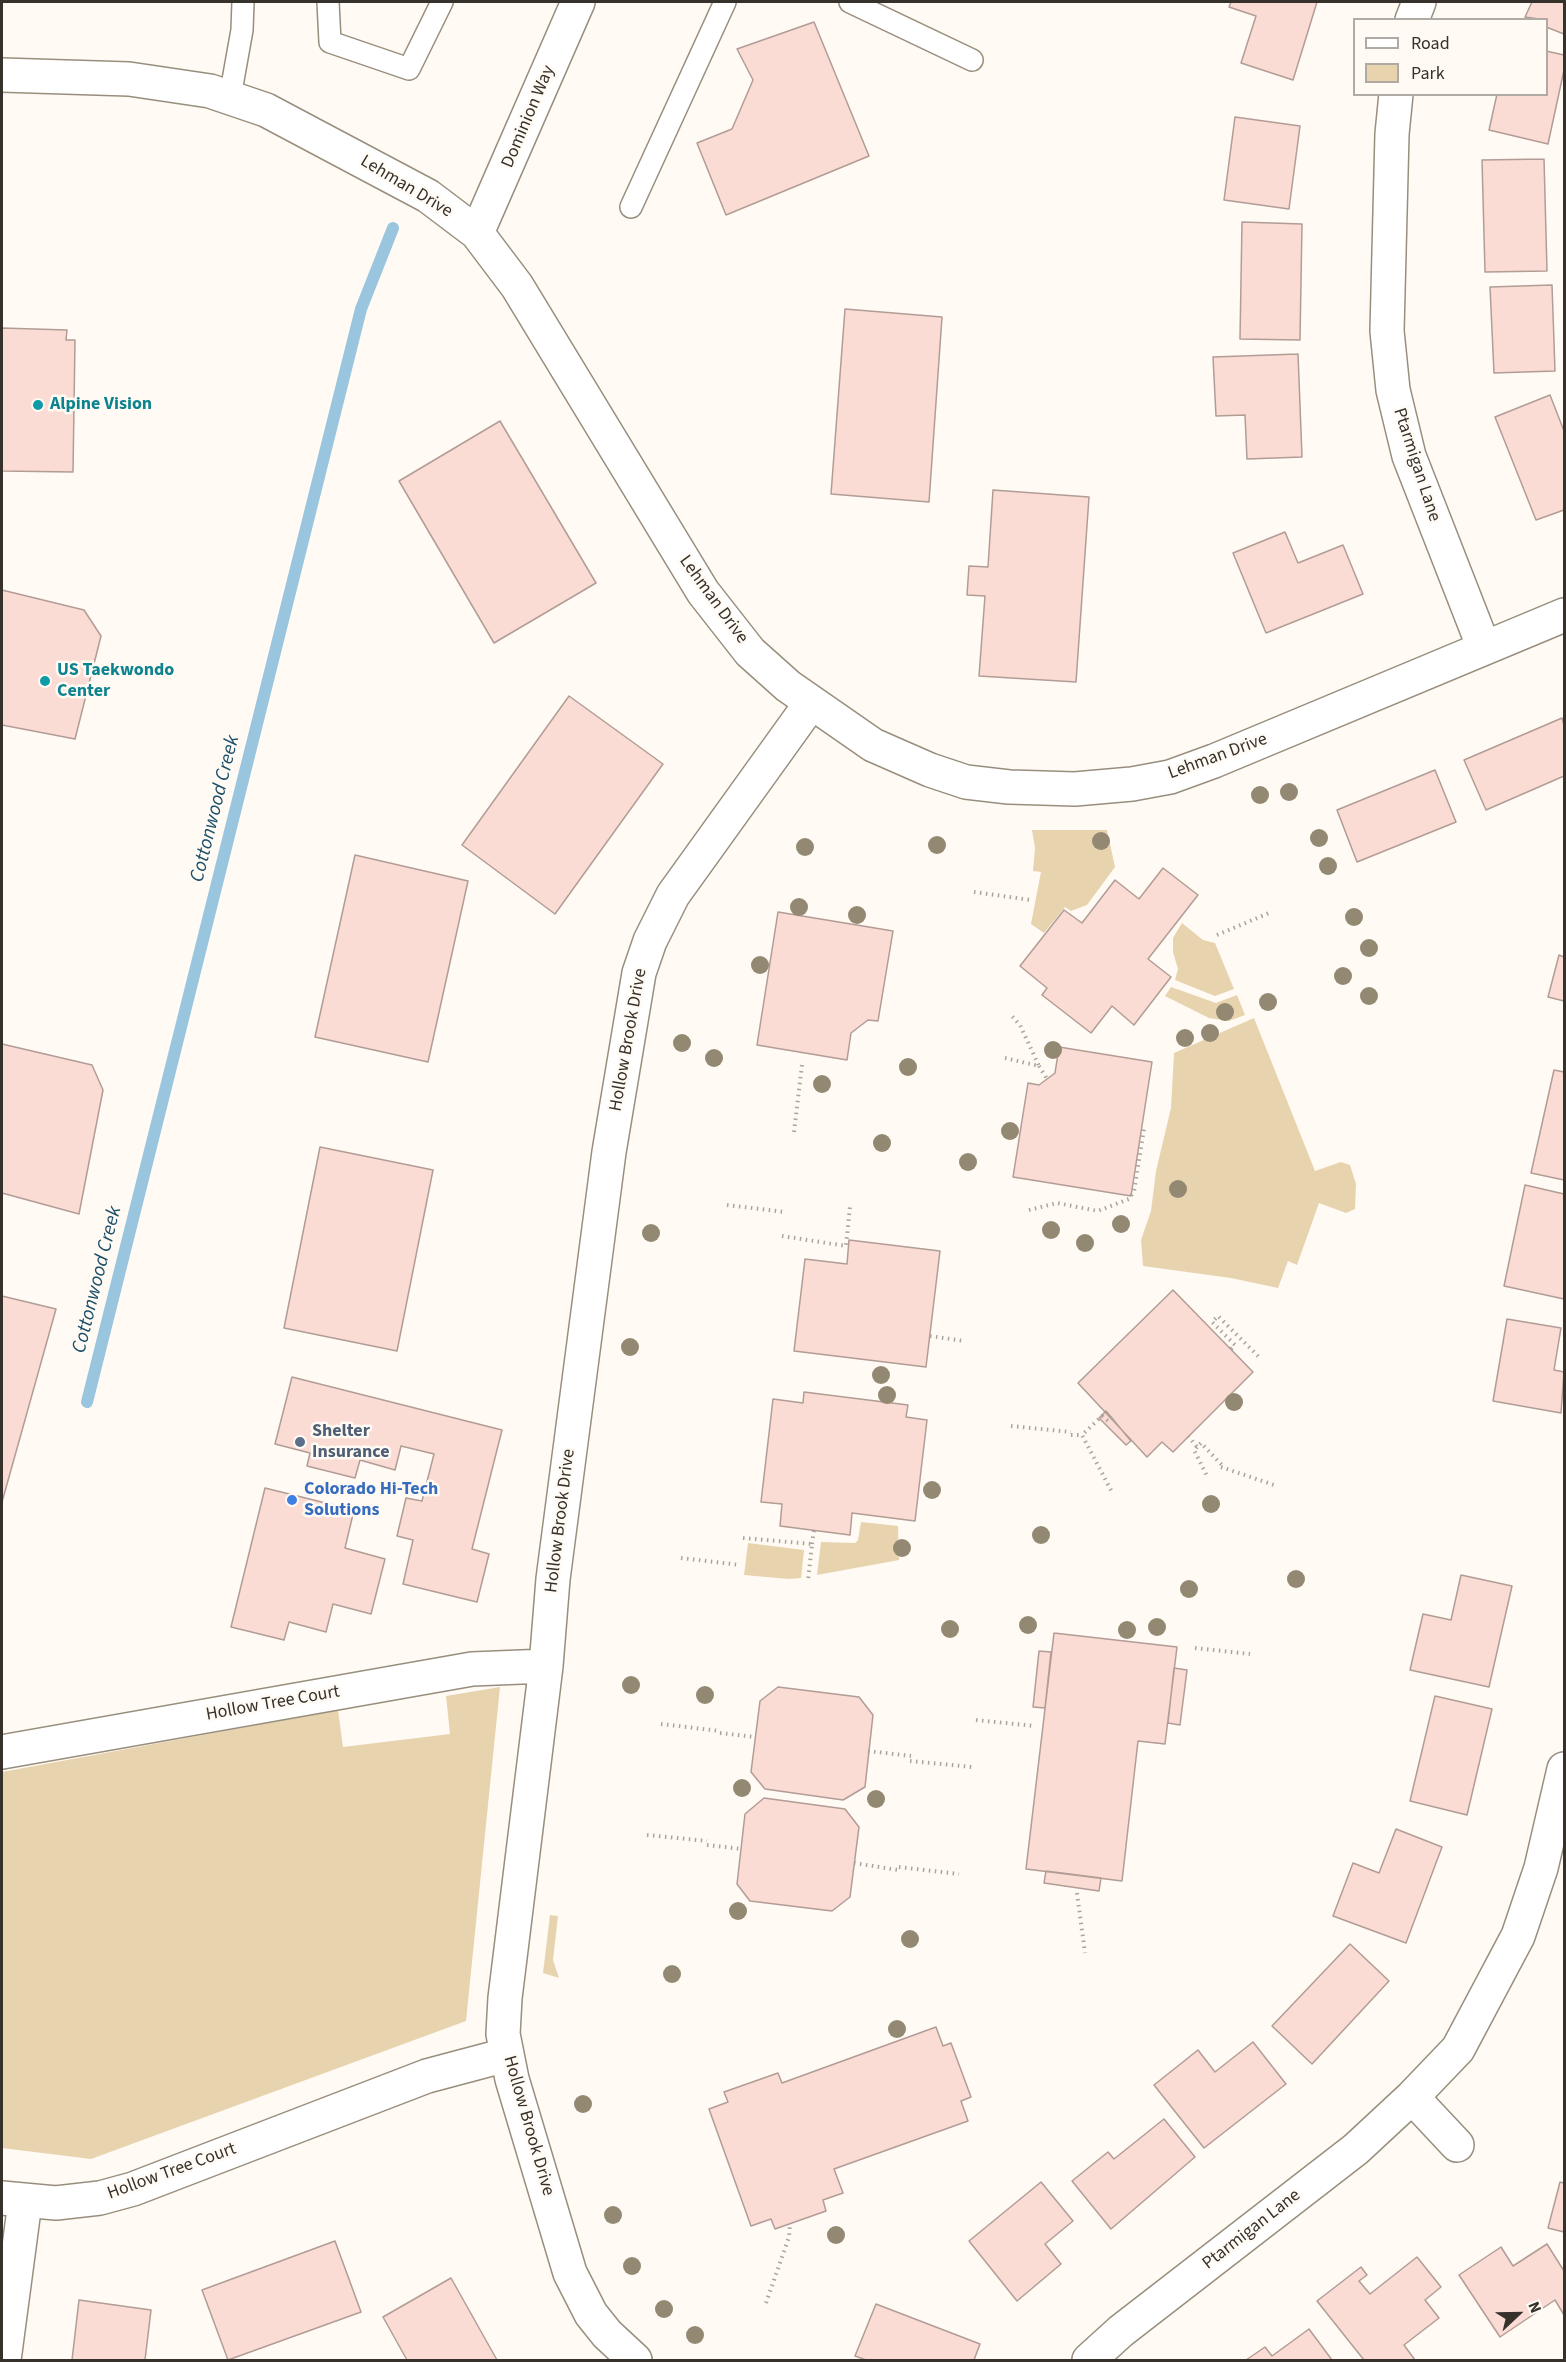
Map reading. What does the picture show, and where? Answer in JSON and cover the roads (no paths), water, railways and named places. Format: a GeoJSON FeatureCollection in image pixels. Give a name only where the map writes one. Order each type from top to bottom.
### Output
{"type":"FeatureCollection","features":[{"type":"Feature","properties":{"kind":"street","name":"Dominion Way"},"geometry":{"type":"LineString","coordinates":[[477,233],[578,2]]}},
{"type":"Feature","properties":{"kind":"street"},"geometry":{"type":"LineString","coordinates":[[1414,18],[1419,2]]}},
{"type":"Feature","properties":{"kind":"street","name":"Lehman Drive"},"geometry":{"type":"LineString","coordinates":[[2,75],[155,81],[230,97],[294,124],[428,196],[477,233],[517,286],[703,592],[733,632],[767,669],[811,703],[873,745],[930,770],[966,782],[1009,787],[1075,789],[1132,784],[1189,771],[1564,615]]}},
{"type":"Feature","properties":{"kind":"street","name":"Ptarmigan Lane"},"geometry":{"type":"LineString","coordinates":[[1396,96],[1392,134],[1387,332],[1393,390],[1409,456],[1484,648]]}},
{"type":"Feature","properties":{"kind":"street","name":"Hollow Brook Drive"},"geometry":{"type":"LineString","coordinates":[[635,2361],[607,2334],[579,2295],[570,2273],[506,2055],[505,1998],[546,1666],[554,1579],[609,1152],[639,974],[650,941],[673,895],[811,703]]}},
{"type":"Feature","properties":{"kind":"street","name":"Hollow Tree Court"},"geometry":{"type":"LineString","coordinates":[[2,1752],[472,1669],[546,1666]]}},
{"type":"Feature","properties":{"kind":"street","name":"Ptarmigan Lane"},"geometry":{"type":"LineString","coordinates":[[1089,2361],[1121,2331],[1356,2149],[1412,2097],[1458,2049],[1518,1936],[1541,1868],[1564,1769]]}},
{"type":"Feature","properties":{"kind":"street","name":"Hollow Tree Court"},"geometry":{"type":"LineString","coordinates":[[13,2200],[56,2203],[100,2198],[133,2189],[428,2076],[506,2055]]}},
{"type":"Feature","properties":{"kind":"street"},"geometry":{"type":"LineString","coordinates":[[1412,2097],[1457,2145]]}},
{"type":"Feature","properties":{"kind":"street"},"geometry":{"type":"LineString","coordinates":[[4,2361],[13,2200]]}},
{"type":"Feature","properties":{"kind":"lane"},"geometry":{"type":"LineString","coordinates":[[230,97],[242,30],[243,2]]}},
{"type":"Feature","properties":{"kind":"lane"},"geometry":{"type":"LineString","coordinates":[[328,2],[330,42],[409,69],[442,2]]}},
{"type":"Feature","properties":{"kind":"lane"},"geometry":{"type":"LineString","coordinates":[[631,207],[725,2]]}},
{"type":"Feature","properties":{"kind":"lane"},"geometry":{"type":"LineString","coordinates":[[850,2],[972,60]]}},
{"type":"Feature","properties":{"kind":"waterway","name":"Cottonwood Creek"},"geometry":{"type":"LineString","coordinates":[[87,1402],[361,309],[393,228]]}},
{"type":"Feature","properties":{"kind":"place","name":"Alpine Vision"},"geometry":{"type":"Point","coordinates":[38,405]}},
{"type":"Feature","properties":{"kind":"place","name":"US Taekwondo Center"},"geometry":{"type":"Point","coordinates":[45,681]}},
{"type":"Feature","properties":{"kind":"place","name":"Shelter Insurance"},"geometry":{"type":"Point","coordinates":[300,1442]}},
{"type":"Feature","properties":{"kind":"place","name":"Colorado Hi-Tech Solutions"},"geometry":{"type":"Point","coordinates":[292,1500]}}]}
